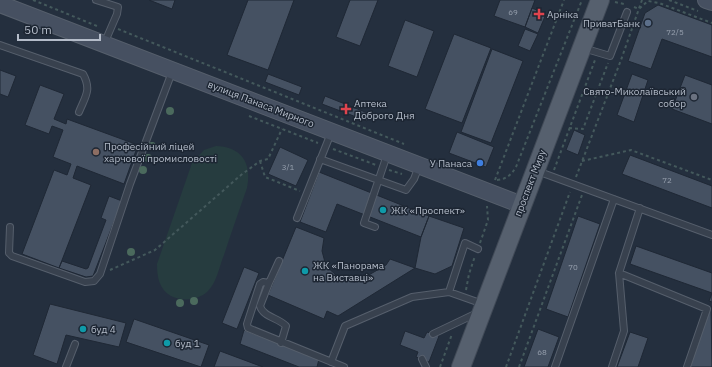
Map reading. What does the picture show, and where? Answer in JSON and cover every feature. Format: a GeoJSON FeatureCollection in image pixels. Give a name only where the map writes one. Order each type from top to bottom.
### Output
{"type":"FeatureCollection","features":[{"type":"Feature","properties":{"kind":"main road","name":"проспект Миру"},"geometry":{"type":"LineString","coordinates":[[461,367],[522,205],[543,174],[590,50],[600,0]]}},
{"type":"Feature","properties":{"kind":"main road","name":"вулиця Панаса Мирного"},"geometry":{"type":"LineString","coordinates":[[5,3],[104,44],[331,131],[386,160],[416,172],[522,205]]}},
{"type":"Feature","properties":{"kind":"lane"},"geometry":{"type":"LineString","coordinates":[[96,0],[118,7],[104,44]]}},
{"type":"Feature","properties":{"kind":"lane"},"geometry":{"type":"LineString","coordinates":[[590,50],[610,56],[627,12]]}},
{"type":"Feature","properties":{"kind":"lane"},"geometry":{"type":"LineString","coordinates":[[0,44],[83,74],[89,88],[79,112]]}},
{"type":"Feature","properties":{"kind":"lane"},"geometry":{"type":"LineString","coordinates":[[10,227],[9,253],[12,256],[85,282],[94,281],[100,274],[130,184],[172,70]]}},
{"type":"Feature","properties":{"kind":"lane"},"geometry":{"type":"LineString","coordinates":[[297,218],[331,131]]}},
{"type":"Feature","properties":{"kind":"lane"},"geometry":{"type":"LineString","coordinates":[[320,159],[406,190],[416,172]]}},
{"type":"Feature","properties":{"kind":"lane"},"geometry":{"type":"LineString","coordinates":[[375,227],[364,223],[386,160]]}},
{"type":"Feature","properties":{"kind":"lane"},"geometry":{"type":"LineString","coordinates":[[543,174],[712,235]]}},
{"type":"Feature","properties":{"kind":"lane"},"geometry":{"type":"LineString","coordinates":[[555,367],[614,199]]}},
{"type":"Feature","properties":{"kind":"lane"},"geometry":{"type":"LineString","coordinates":[[612,367],[624,331],[619,273],[640,208]]}},
{"type":"Feature","properties":{"kind":"lane"},"geometry":{"type":"LineString","coordinates":[[449,292],[464,243],[478,249]]}},
{"type":"Feature","properties":{"kind":"lane"},"geometry":{"type":"LineString","coordinates":[[279,261],[260,306],[265,314],[282,322],[286,326],[281,343]]}},
{"type":"Feature","properties":{"kind":"lane"},"geometry":{"type":"LineString","coordinates":[[619,273],[707,309],[687,367]]}},
{"type":"Feature","properties":{"kind":"lane"},"geometry":{"type":"LineString","coordinates":[[269,283],[263,282],[260,284],[247,324],[248,328],[251,331],[344,367]]}},
{"type":"Feature","properties":{"kind":"lane"},"geometry":{"type":"LineString","coordinates":[[331,362],[345,326],[412,297],[449,292],[464,297],[483,308]]}},
{"type":"Feature","properties":{"kind":"lane"},"geometry":{"type":"LineString","coordinates":[[433,334],[483,308]]}},
{"type":"Feature","properties":{"kind":"lane"},"geometry":{"type":"LineString","coordinates":[[66,367],[74,344]]}},
{"type":"Feature","properties":{"kind":"lane"},"geometry":{"type":"LineString","coordinates":[[422,359],[426,367]]}},
{"type":"Feature","properties":{"kind":"path"},"geometry":{"type":"LineString","coordinates":[[33,0],[102,28],[112,26],[406,145]]}},
{"type":"Feature","properties":{"kind":"path"},"geometry":{"type":"LineString","coordinates":[[564,0],[494,181],[504,180],[516,167],[582,0]]}},
{"type":"Feature","properties":{"kind":"path"},"geometry":{"type":"LineString","coordinates":[[506,367],[642,0]]}},
{"type":"Feature","properties":{"kind":"path"},"geometry":{"type":"LineString","coordinates":[[669,0],[708,5]]}},
{"type":"Feature","properties":{"kind":"path"},"geometry":{"type":"LineString","coordinates":[[639,9],[648,1],[712,23]]}},
{"type":"Feature","properties":{"kind":"path"},"geometry":{"type":"LineString","coordinates":[[543,174],[569,128],[590,50]]}},
{"type":"Feature","properties":{"kind":"path"},"geometry":{"type":"LineString","coordinates":[[569,128],[582,129],[610,56]]}},
{"type":"Feature","properties":{"kind":"path"},"geometry":{"type":"LineString","coordinates":[[248,115],[326,146],[386,160],[416,172]]}},
{"type":"Feature","properties":{"kind":"path"},"geometry":{"type":"LineString","coordinates":[[100,274],[155,250],[260,161],[268,159],[282,129]]}},
{"type":"Feature","properties":{"kind":"path"},"geometry":{"type":"LineString","coordinates":[[582,161],[631,150],[712,180]]}},
{"type":"Feature","properties":{"kind":"path"},"geometry":{"type":"LineString","coordinates":[[260,161],[265,177],[306,194]]}},
{"type":"Feature","properties":{"kind":"path"},"geometry":{"type":"LineString","coordinates":[[519,367],[584,188]]}},
{"type":"Feature","properties":{"kind":"path"},"geometry":{"type":"LineString","coordinates":[[464,297],[469,282],[469,274],[488,220],[487,204]]}},
{"type":"Feature","properties":{"kind":"path"},"geometry":{"type":"LineString","coordinates":[[440,367],[457,322]]}},
{"type":"Feature","properties":{"kind":"green space"},"geometry":{"type":"Polygon","coordinates":[[[216,146],[233,149],[243,158],[248,171],[247,188],[214,283],[208,291],[196,298],[176,298],[167,293],[161,286],[158,278],[157,264],[192,163],[204,150],[216,146]]]}},
{"type":"Feature","properties":{"kind":"building"},"geometry":{"type":"Polygon","coordinates":[[[149,0],[175,0],[172,9],[149,0]]]}},
{"type":"Feature","properties":{"kind":"building"},"geometry":{"type":"Polygon","coordinates":[[[248,0],[294,0],[268,70],[227,55],[248,0]]]}},
{"type":"Feature","properties":{"kind":"building"},"geometry":{"type":"Polygon","coordinates":[[[350,0],[378,0],[360,46],[336,37],[350,0]]]}},
{"type":"Feature","properties":{"kind":"building"},"geometry":{"type":"Polygon","coordinates":[[[500,0],[535,0],[525,27],[494,16],[500,0]]]}},
{"type":"Feature","properties":{"kind":"building"},"geometry":{"type":"Polygon","coordinates":[[[658,5],[712,25],[712,57],[662,39],[651,69],[628,61],[645,13],[658,5]]]}},
{"type":"Feature","properties":{"kind":"building"},"geometry":{"type":"Polygon","coordinates":[[[532,8],[546,14],[538,33],[525,27],[532,8]]]}},
{"type":"Feature","properties":{"kind":"building"},"geometry":{"type":"Polygon","coordinates":[[[405,20],[434,31],[417,77],[388,66],[405,20]]]}},
{"type":"Feature","properties":{"kind":"building"},"geometry":{"type":"Polygon","coordinates":[[[525,29],[538,34],[530,51],[518,46],[525,29]]]}},
{"type":"Feature","properties":{"kind":"building"},"geometry":{"type":"Polygon","coordinates":[[[454,34],[491,48],[462,123],[425,109],[454,34]]]}},
{"type":"Feature","properties":{"kind":"building"},"geometry":{"type":"Polygon","coordinates":[[[492,49],[523,61],[491,143],[461,132],[492,49]]]}},
{"type":"Feature","properties":{"kind":"building"},"geometry":{"type":"Polygon","coordinates":[[[0,70],[16,76],[8,97],[0,94],[0,70]]]}},
{"type":"Feature","properties":{"kind":"building"},"geometry":{"type":"Polygon","coordinates":[[[268,74],[302,87],[299,95],[265,82],[268,74]]]}},
{"type":"Feature","properties":{"kind":"building"},"geometry":{"type":"Polygon","coordinates":[[[632,74],[648,80],[634,122],[617,115],[632,74]]]}},
{"type":"Feature","properties":{"kind":"building","name":"Свято-Миколаївський собор"},"geometry":{"type":"Polygon","coordinates":[[[685,75],[712,85],[712,124],[672,109],[685,75]]]}},
{"type":"Feature","properties":{"kind":"building"},"geometry":{"type":"Polygon","coordinates":[[[40,85],[64,94],[54,119],[66,124],[67,119],[138,145],[124,184],[77,166],[73,178],[91,185],[59,268],[22,254],[54,170],[67,175],[71,164],[53,157],[63,130],[52,126],[49,134],[25,125],[40,85]]]}},
{"type":"Feature","properties":{"kind":"building"},"geometry":{"type":"Polygon","coordinates":[[[325,96],[370,114],[367,121],[322,104],[325,96]]]}},
{"type":"Feature","properties":{"kind":"building"},"geometry":{"type":"Polygon","coordinates":[[[574,130],[585,135],[578,155],[566,150],[574,130]]]}},
{"type":"Feature","properties":{"kind":"building"},"geometry":{"type":"Polygon","coordinates":[[[457,132],[494,147],[486,167],[449,153],[457,132]]]}},
{"type":"Feature","properties":{"kind":"building"},"geometry":{"type":"Polygon","coordinates":[[[280,147],[308,160],[296,186],[268,174],[280,147]]]}},
{"type":"Feature","properties":{"kind":"building"},"geometry":{"type":"Polygon","coordinates":[[[630,155],[712,186],[712,208],[622,174],[630,155]]]}},
{"type":"Feature","properties":{"kind":"building","name":"ЖК «Проспект»"},"geometry":{"type":"Polygon","coordinates":[[[319,172],[429,216],[421,237],[337,204],[326,232],[300,222],[319,172]]]}},
{"type":"Feature","properties":{"kind":"building"},"geometry":{"type":"Polygon","coordinates":[[[109,196],[122,201],[93,276],[86,277],[59,268],[62,261],[86,269],[88,268],[106,220],[101,218],[109,196]]]}},
{"type":"Feature","properties":{"kind":"building"},"geometry":{"type":"Polygon","coordinates":[[[429,216],[464,228],[452,266],[435,274],[415,268],[421,237],[429,216]]]}},
{"type":"Feature","properties":{"kind":"building"},"geometry":{"type":"Polygon","coordinates":[[[578,216],[600,224],[568,317],[546,309],[578,216]]]}},
{"type":"Feature","properties":{"kind":"building","name":"ЖК «Панорама на Виставці»"},"geometry":{"type":"Polygon","coordinates":[[[296,227],[324,238],[322,251],[326,266],[336,275],[353,278],[367,276],[386,265],[390,259],[415,268],[338,316],[327,311],[324,319],[268,295],[296,227]]]}},
{"type":"Feature","properties":{"kind":"building"},"geometry":{"type":"Polygon","coordinates":[[[636,246],[712,273],[712,293],[630,264],[636,246]]]}},
{"type":"Feature","properties":{"kind":"building"},"geometry":{"type":"Polygon","coordinates":[[[244,267],[259,273],[237,329],[222,323],[244,267]]]}},
{"type":"Feature","properties":{"kind":"building"},"geometry":{"type":"Polygon","coordinates":[[[712,293],[712,302],[709,301],[712,293]]]}},
{"type":"Feature","properties":{"kind":"building","name":"буд 4"},"geometry":{"type":"Polygon","coordinates":[[[50,304],[126,323],[119,347],[66,335],[57,364],[33,355],[50,304]]]}},
{"type":"Feature","properties":{"kind":"building"},"geometry":{"type":"Polygon","coordinates":[[[711,306],[712,367],[690,367],[711,306]]]}},
{"type":"Feature","properties":{"kind":"building","name":"буд 1"},"geometry":{"type":"Polygon","coordinates":[[[134,319],[209,345],[201,367],[126,342],[134,319]]]}},
{"type":"Feature","properties":{"kind":"building"},"geometry":{"type":"Polygon","coordinates":[[[538,329],[559,337],[548,367],[524,367],[538,329]]]}},
{"type":"Feature","properties":{"kind":"building"},"geometry":{"type":"Polygon","coordinates":[[[244,330],[319,359],[317,367],[299,367],[240,344],[244,330]]]}},
{"type":"Feature","properties":{"kind":"building"},"geometry":{"type":"Polygon","coordinates":[[[405,331],[424,338],[427,332],[439,336],[429,362],[416,357],[418,352],[400,345],[405,331]]]}},
{"type":"Feature","properties":{"kind":"building"},"geometry":{"type":"Polygon","coordinates":[[[630,332],[648,338],[638,367],[617,367],[630,332]]]}},
{"type":"Feature","properties":{"kind":"building"},"geometry":{"type":"Polygon","coordinates":[[[220,351],[263,367],[214,367],[220,351]]]}},
{"type":"Feature","properties":{"kind":"place","name":"Арніка"},"geometry":{"type":"Point","coordinates":[539,14]}},
{"type":"Feature","properties":{"kind":"place","name":"ПриватБанк"},"geometry":{"type":"Point","coordinates":[648,23]}},
{"type":"Feature","properties":{"kind":"place","name":"Свято-Миколаївський собор"},"geometry":{"type":"Point","coordinates":[694,97]}},
{"type":"Feature","properties":{"kind":"place","name":"Аптека Доброго Дня"},"geometry":{"type":"Point","coordinates":[346,109]}},
{"type":"Feature","properties":{"kind":"place","name":"Професійний ліцей харчової промисловості"},"geometry":{"type":"Point","coordinates":[96,152]}},
{"type":"Feature","properties":{"kind":"place","name":"У Панаса"},"geometry":{"type":"Point","coordinates":[480,163]}},
{"type":"Feature","properties":{"kind":"place","name":"ЖК «Проспект»"},"geometry":{"type":"Point","coordinates":[383,210]}},
{"type":"Feature","properties":{"kind":"place","name":"ЖК «Панорама на Виставці»"},"geometry":{"type":"Point","coordinates":[305,271]}},
{"type":"Feature","properties":{"kind":"place","name":"буд 4"},"geometry":{"type":"Point","coordinates":[83,329]}},
{"type":"Feature","properties":{"kind":"place","name":"буд 1"},"geometry":{"type":"Point","coordinates":[167,343]}}]}
